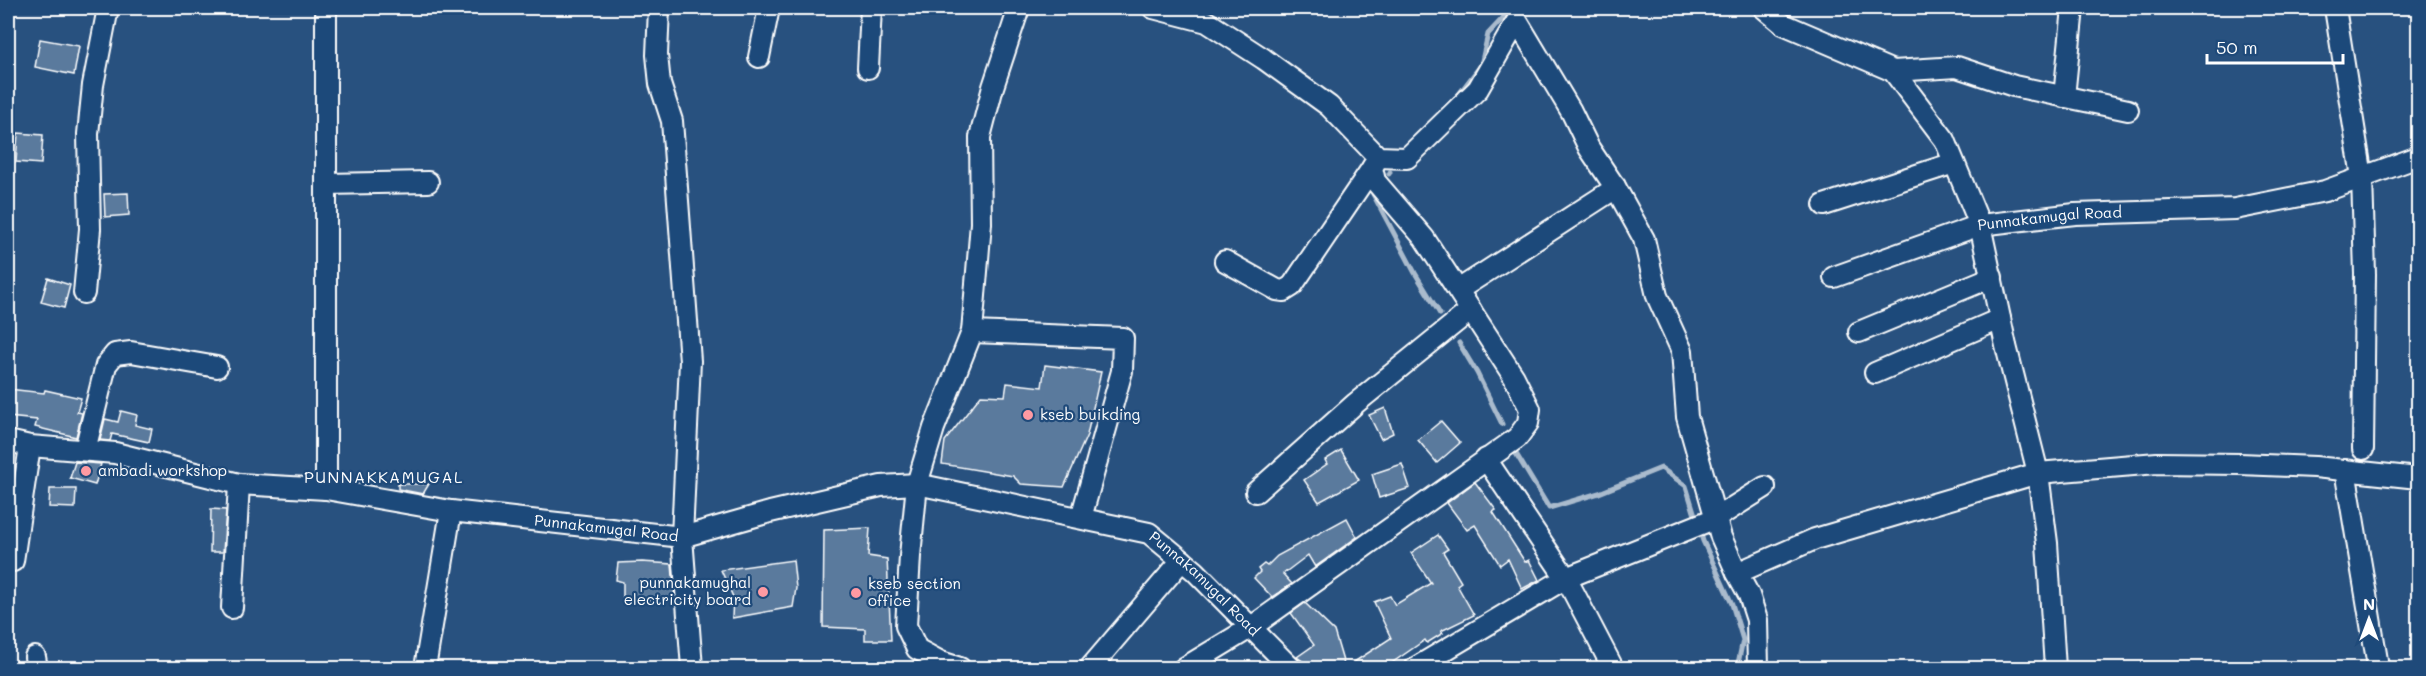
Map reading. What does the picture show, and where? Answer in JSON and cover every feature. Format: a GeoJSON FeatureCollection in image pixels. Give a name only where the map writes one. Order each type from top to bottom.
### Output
{"type":"FeatureCollection","features":[{"type":"Feature","properties":{"kind":"street"},"geometry":{"type":"LineString","coordinates":[[84,293],[90,229],[88,134],[93,86],[108,8]]}},
{"type":"Feature","properties":{"kind":"street"},"geometry":{"type":"LineString","coordinates":[[326,8],[326,489]]}},
{"type":"Feature","properties":{"kind":"street"},"geometry":{"type":"LineString","coordinates":[[659,8],[658,65],[660,84],[672,121],[690,361],[682,537],[692,669]]}},
{"type":"Feature","properties":{"kind":"street"},"geometry":{"type":"LineString","coordinates":[[759,57],[769,8]]}},
{"type":"Feature","properties":{"kind":"street"},"geometry":{"type":"LineString","coordinates":[[868,68],[871,8]]}},
{"type":"Feature","properties":{"kind":"street"},"geometry":{"type":"LineString","coordinates":[[960,669],[917,649],[906,626],[917,484],[934,428],[972,332],[981,223],[980,137],[993,87],[1019,8]]}},
{"type":"Feature","properties":{"kind":"street"},"geometry":{"type":"LineString","coordinates":[[1154,8],[1207,22],[1264,59],[1329,106],[1375,163],[1375,181],[1424,238],[1514,376],[1530,409],[1528,423],[1517,438],[1250,627],[1184,669]]}},
{"type":"Feature","properties":{"kind":"street"},"geometry":{"type":"LineString","coordinates":[[1764,8],[1784,24],[1893,71],[1957,67],[2014,86],[2128,110]]}},
{"type":"Feature","properties":{"kind":"street"},"geometry":{"type":"LineString","coordinates":[[2064,97],[2073,8]]}},
{"type":"Feature","properties":{"kind":"street"},"geometry":{"type":"LineString","coordinates":[[2335,8],[2362,177],[2365,274],[2363,449]]}},
{"type":"Feature","properties":{"kind":"street"},"geometry":{"type":"LineString","coordinates":[[1225,261],[1277,290],[1284,291],[1292,286],[1324,242],[1375,163],[1407,158],[1478,89],[1517,14]]}},
{"type":"Feature","properties":{"kind":"street"},"geometry":{"type":"LineString","coordinates":[[1517,14],[1589,148],[1644,239],[1657,296],[1682,351],[1687,417],[1716,518],[1737,573],[1749,595],[1756,620],[1758,669]]}},
{"type":"Feature","properties":{"kind":"street"},"geometry":{"type":"LineString","coordinates":[[1834,277],[1980,225],[1945,140],[1893,71]]}},
{"type":"Feature","properties":{"kind":"street","name":"Punnakamugal Road"},"geometry":{"type":"LineString","coordinates":[[2055,669],[2047,543],[2038,473],[2000,319],[1980,225],[2075,214],[2235,209],[2325,191],[2418,157]]}},
{"type":"Feature","properties":{"kind":"street"},"geometry":{"type":"LineString","coordinates":[[1824,205],[1954,163]]}},
{"type":"Feature","properties":{"kind":"street"},"geometry":{"type":"LineString","coordinates":[[326,184],[428,182]]}},
{"type":"Feature","properties":{"kind":"street"},"geometry":{"type":"LineString","coordinates":[[1458,290],[1608,193],[1614,186]]}},
{"type":"Feature","properties":{"kind":"street"},"geometry":{"type":"LineString","coordinates":[[1859,332],[1992,277]]}},
{"type":"Feature","properties":{"kind":"street"},"geometry":{"type":"LineString","coordinates":[[1256,492],[1356,403],[1471,310]]}},
{"type":"Feature","properties":{"kind":"street"},"geometry":{"type":"LineString","coordinates":[[1875,373],[2000,319]]}},
{"type":"Feature","properties":{"kind":"street"},"geometry":{"type":"LineString","coordinates":[[972,332],[1123,338],[1122,371],[1081,518]]}},
{"type":"Feature","properties":{"kind":"street"},"geometry":{"type":"LineString","coordinates":[[85,450],[106,365],[115,354],[131,352],[217,367]]}},
{"type":"Feature","properties":{"kind":"street","name":"Punnakamugal Road"},"geometry":{"type":"LineString","coordinates":[[8,441],[30,446],[115,453],[239,484],[326,489],[451,511],[682,537],[881,486],[917,484],[1149,533],[1182,560],[1291,669]]}},
{"type":"Feature","properties":{"kind":"street"},"geometry":{"type":"LineString","coordinates":[[13,561],[30,446]]}},
{"type":"Feature","properties":{"kind":"street"},"geometry":{"type":"LineString","coordinates":[[1486,459],[1566,578],[1613,669]]}},
{"type":"Feature","properties":{"kind":"street"},"geometry":{"type":"LineString","coordinates":[[1737,573],[1815,539],[2038,473],[2157,463],[2240,464],[2344,470],[2418,478]]}},
{"type":"Feature","properties":{"kind":"street"},"geometry":{"type":"LineString","coordinates":[[2344,470],[2378,666]]}},
{"type":"Feature","properties":{"kind":"street"},"geometry":{"type":"LineString","coordinates":[[232,608],[239,484]]}},
{"type":"Feature","properties":{"kind":"street"},"geometry":{"type":"LineString","coordinates":[[1414,669],[1566,578],[1716,518],[1765,487]]}},
{"type":"Feature","properties":{"kind":"street"},"geometry":{"type":"LineString","coordinates":[[425,669],[451,511]]}},
{"type":"Feature","properties":{"kind":"street"},"geometry":{"type":"LineString","coordinates":[[1090,669],[1182,560]]}},
{"type":"Feature","properties":{"kind":"building"},"geometry":{"type":"Polygon","coordinates":[[[40,39],[79,46],[74,75],[35,67],[40,39]]]}},
{"type":"Feature","properties":{"kind":"building"},"geometry":{"type":"Polygon","coordinates":[[[18,133],[43,135],[41,164],[16,162],[18,133]]]}},
{"type":"Feature","properties":{"kind":"building"},"geometry":{"type":"Polygon","coordinates":[[[128,193],[129,215],[105,217],[104,194],[128,193]]]}},
{"type":"Feature","properties":{"kind":"building"},"geometry":{"type":"Polygon","coordinates":[[[48,278],[70,285],[64,308],[41,302],[48,278]]]}},
{"type":"Feature","properties":{"kind":"building","name":"kseb buikding"},"geometry":{"type":"Polygon","coordinates":[[[1045,365],[1101,372],[1087,435],[1064,487],[1021,484],[1013,476],[942,464],[945,441],[981,395],[1005,396],[1007,383],[1042,387],[1045,365]]]}},
{"type":"Feature","properties":{"kind":"building"},"geometry":{"type":"Polygon","coordinates":[[[8,389],[44,393],[45,390],[81,398],[77,412],[82,413],[76,437],[35,427],[37,420],[8,417],[8,389]]]}},
{"type":"Feature","properties":{"kind":"building"},"geometry":{"type":"Polygon","coordinates":[[[1385,408],[1393,433],[1381,439],[1369,415],[1385,408]]]}},
{"type":"Feature","properties":{"kind":"building"},"geometry":{"type":"Polygon","coordinates":[[[121,411],[137,415],[135,425],[152,429],[149,442],[112,434],[110,441],[100,440],[105,419],[118,422],[121,411]]]}},
{"type":"Feature","properties":{"kind":"building"},"geometry":{"type":"Polygon","coordinates":[[[1441,421],[1460,443],[1437,463],[1418,440],[1441,421]]]}},
{"type":"Feature","properties":{"kind":"building"},"geometry":{"type":"Polygon","coordinates":[[[1341,450],[1359,480],[1319,502],[1304,480],[1327,464],[1325,460],[1341,450]]]}},
{"type":"Feature","properties":{"kind":"building","name":"ambadi workshop"},"geometry":{"type":"Polygon","coordinates":[[[75,462],[101,464],[95,485],[70,478],[75,462]]]}},
{"type":"Feature","properties":{"kind":"building"},"geometry":{"type":"Polygon","coordinates":[[[1402,464],[1410,488],[1379,498],[1372,474],[1402,464]]]}},
{"type":"Feature","properties":{"kind":"building"},"geometry":{"type":"Polygon","coordinates":[[[1475,482],[1496,510],[1493,512],[1525,562],[1529,560],[1539,580],[1522,589],[1508,559],[1500,565],[1475,525],[1467,530],[1447,503],[1475,482]]]}},
{"type":"Feature","properties":{"kind":"building"},"geometry":{"type":"Polygon","coordinates":[[[398,484],[429,484],[423,494],[398,489],[398,484]]]}},
{"type":"Feature","properties":{"kind":"building"},"geometry":{"type":"Polygon","coordinates":[[[50,489],[76,489],[75,508],[49,507],[50,489]]]}},
{"type":"Feature","properties":{"kind":"building"},"geometry":{"type":"Polygon","coordinates":[[[211,509],[226,510],[223,552],[210,552],[211,509]]]}},
{"type":"Feature","properties":{"kind":"building"},"geometry":{"type":"Polygon","coordinates":[[[1347,518],[1357,537],[1315,567],[1308,555],[1283,574],[1292,584],[1272,597],[1254,578],[1260,572],[1258,569],[1264,564],[1267,566],[1277,556],[1347,518]]]}},
{"type":"Feature","properties":{"kind":"building","name":"kseb section office"},"geometry":{"type":"Polygon","coordinates":[[[870,528],[868,556],[887,559],[891,640],[865,640],[865,629],[823,627],[824,530],[870,528]]]}},
{"type":"Feature","properties":{"kind":"building"},"geometry":{"type":"Polygon","coordinates":[[[1438,535],[1448,549],[1443,552],[1461,582],[1457,585],[1474,615],[1441,631],[1443,633],[1427,643],[1425,640],[1383,669],[1314,669],[1297,657],[1314,645],[1291,613],[1305,603],[1334,631],[1345,668],[1391,638],[1374,602],[1390,596],[1395,605],[1431,583],[1411,553],[1438,535]]]}},
{"type":"Feature","properties":{"kind":"building","name":"punnakamughal electricity board"},"geometry":{"type":"Polygon","coordinates":[[[793,560],[796,588],[793,607],[732,618],[733,597],[721,570],[793,560]]]}},
{"type":"Feature","properties":{"kind":"building"},"geometry":{"type":"Polygon","coordinates":[[[618,563],[672,564],[675,601],[623,598],[623,582],[616,580],[618,563]]]}},
{"type":"Feature","properties":{"kind":"waterway"},"geometry":{"type":"LineString","coordinates":[[1456,98],[1481,65],[1488,34],[1504,17],[1504,8]]}},
{"type":"Feature","properties":{"kind":"waterway"},"geometry":{"type":"LineString","coordinates":[[1373,194],[1415,273],[1440,314]]}},
{"type":"Feature","properties":{"kind":"waterway"},"geometry":{"type":"LineString","coordinates":[[1459,343],[1477,373],[1502,424]]}},
{"type":"Feature","properties":{"kind":"waterway"},"geometry":{"type":"LineString","coordinates":[[1515,452],[1549,508],[1599,493],[1661,468],[1686,486],[1703,541],[1732,604],[1743,640],[1737,668]]}},
{"type":"Feature","properties":{"kind":"place","name":"kseb buikding"},"geometry":{"type":"Point","coordinates":[1028,415]}},
{"type":"Feature","properties":{"kind":"place","name":"ambadi workshop"},"geometry":{"type":"Point","coordinates":[86,471]}},
{"type":"Feature","properties":{"kind":"place","name":"punnakamughal electricity board"},"geometry":{"type":"Point","coordinates":[763,592]}},
{"type":"Feature","properties":{"kind":"place","name":"kseb section office"},"geometry":{"type":"Point","coordinates":[856,593]}},
{"type":"Feature","properties":{"kind":"district","name":"PUNNAKKAMUGAL"},"geometry":{"type":"Point","coordinates":[384,477]}}]}
